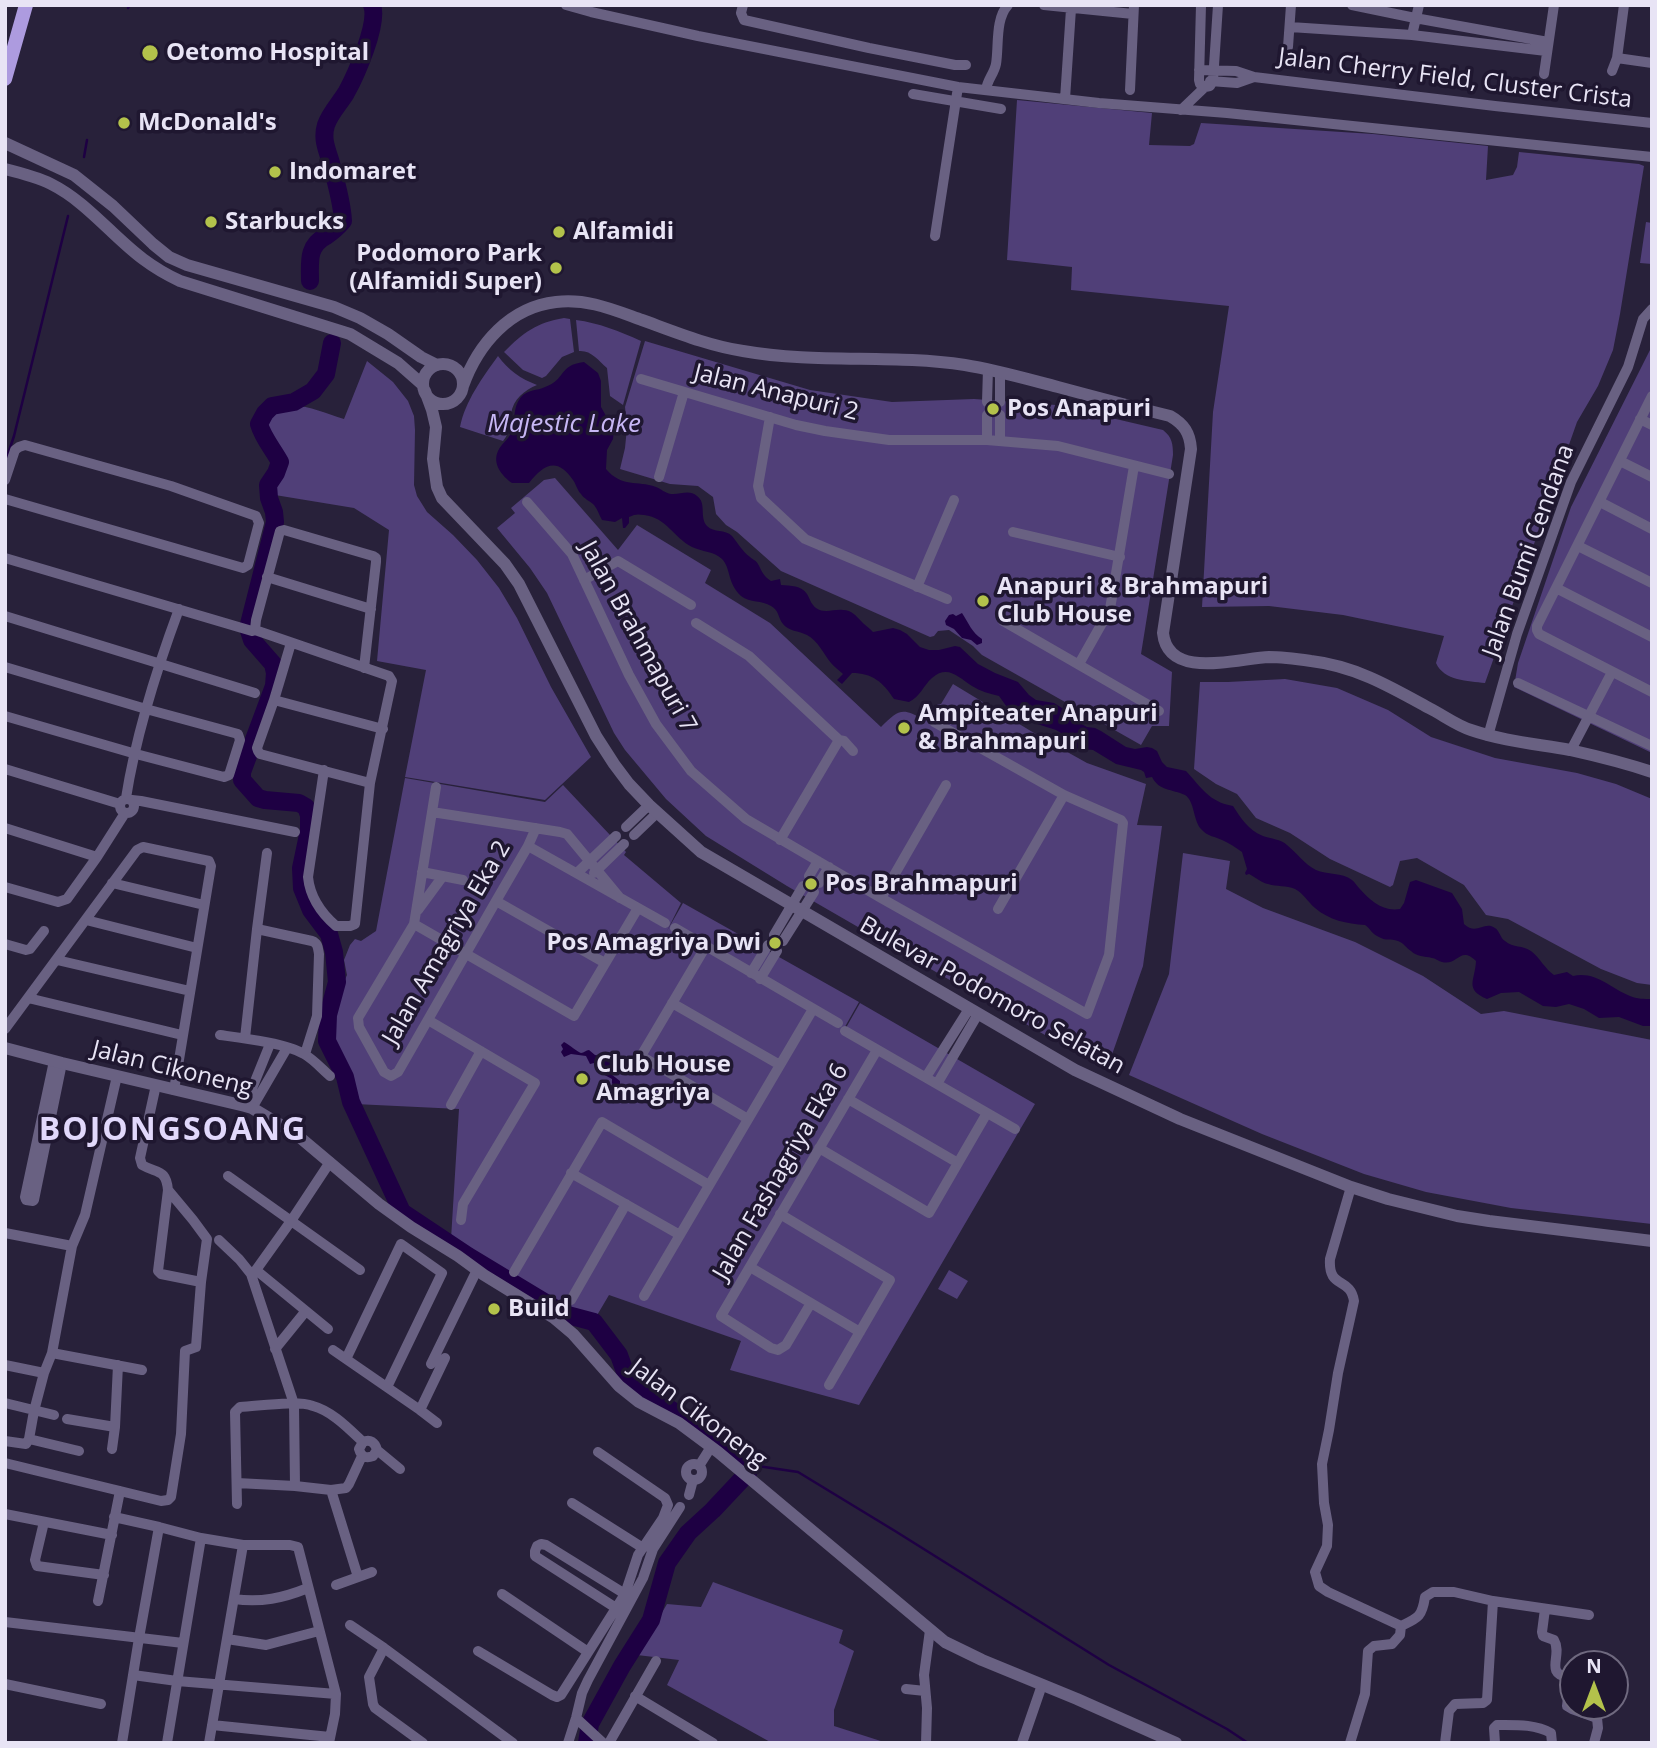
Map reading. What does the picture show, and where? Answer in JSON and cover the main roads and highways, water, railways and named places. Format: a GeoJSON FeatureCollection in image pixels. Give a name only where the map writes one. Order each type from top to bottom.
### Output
{"type":"FeatureCollection","features":[{"type":"Feature","properties":{"kind":"main road"},"geometry":{"type":"LineString","coordinates":[[5,79],[26,5]]}},
{"type":"Feature","properties":{"kind":"water","name":"Majestic Lake"},"geometry":{"type":"Polygon","coordinates":[[[584,362],[598,373],[601,381],[601,407],[614,430],[607,450],[606,469],[624,481],[649,485],[671,494],[688,493],[697,496],[702,502],[703,519],[707,526],[732,536],[771,581],[780,579],[781,585],[802,589],[819,610],[851,612],[873,632],[893,628],[900,630],[920,647],[929,650],[960,647],[978,664],[1018,682],[1036,700],[1054,703],[1087,727],[1101,731],[1126,747],[1152,748],[1167,767],[1186,771],[1212,797],[1233,806],[1253,830],[1285,843],[1316,870],[1348,877],[1372,901],[1382,907],[1400,909],[1410,882],[1416,880],[1452,893],[1462,909],[1464,924],[1473,929],[1487,926],[1495,928],[1503,940],[1531,951],[1554,975],[1567,972],[1573,976],[1589,976],[1633,997],[1652,999],[1652,1026],[1643,1026],[1619,1017],[1599,1018],[1569,1004],[1543,1006],[1519,992],[1501,993],[1487,999],[1473,988],[1476,961],[1471,957],[1462,955],[1452,961],[1442,962],[1418,955],[1400,942],[1373,934],[1365,925],[1326,916],[1295,889],[1266,883],[1246,875],[1242,852],[1202,830],[1185,795],[1162,787],[1152,777],[1146,778],[1141,770],[1116,764],[1093,750],[1074,748],[1061,733],[1009,710],[999,696],[978,689],[948,672],[932,678],[909,702],[894,699],[881,683],[865,675],[852,673],[842,684],[837,680],[843,674],[811,638],[785,626],[771,606],[741,596],[733,586],[725,563],[719,556],[692,547],[652,517],[640,514],[631,516],[625,528],[622,518],[615,522],[602,520],[594,505],[582,496],[567,472],[556,466],[545,468],[529,483],[512,483],[499,469],[496,456],[511,433],[518,401],[527,393],[552,384],[570,366],[584,362]]]}},
{"type":"Feature","properties":{"kind":"water"},"geometry":{"type":"Polygon","coordinates":[[[962,613],[973,631],[982,639],[982,643],[977,645],[962,638],[946,625],[945,621],[949,615],[962,613]]]}},
{"type":"Feature","properties":{"kind":"water"},"geometry":{"type":"Polygon","coordinates":[[[564,1042],[580,1053],[589,1050],[616,1063],[617,1069],[610,1068],[607,1071],[620,1081],[620,1087],[613,1085],[612,1079],[601,1073],[602,1064],[590,1064],[586,1056],[571,1054],[564,1057],[561,1045],[564,1042]]]}},
{"type":"Feature","properties":{"kind":"waterway"},"geometry":{"type":"LineString","coordinates":[[310,281],[310,261],[315,245],[343,221],[325,142],[325,131],[330,116],[350,85],[365,49],[372,24],[372,5]]}},
{"type":"Feature","properties":{"kind":"waterway"},"geometry":{"type":"LineString","coordinates":[[84,157],[87,140]]}},
{"type":"Feature","properties":{"kind":"waterway"},"geometry":{"type":"LineString","coordinates":[[5,463],[68,216]]}},
{"type":"Feature","properties":{"kind":"waterway"},"geometry":{"type":"LineString","coordinates":[[332,343],[326,374],[313,391],[294,402],[272,406],[259,424],[280,462],[268,485],[275,522],[248,628],[252,640],[273,664],[275,673],[274,686],[242,772],[242,780],[258,798],[299,803],[306,807],[309,815],[309,830],[301,868],[302,888],[311,910],[329,934],[337,982],[328,1015],[327,1041],[345,1077],[351,1102],[402,1212],[564,1314],[594,1322],[619,1355],[629,1383],[752,1461],[748,1473]]}},
{"type":"Feature","properties":{"kind":"waterway"},"geometry":{"type":"LineString","coordinates":[[751,1465],[798,1472],[1109,1665],[1248,1743]]}},
{"type":"Feature","properties":{"kind":"waterway"},"geometry":{"type":"LineString","coordinates":[[587,1743],[590,1724],[651,1620],[667,1563],[688,1533],[744,1477]]}},
{"type":"Feature","properties":{"kind":"place","name":"Oetomo Hospital"},"geometry":{"type":"Point","coordinates":[150,53]}},
{"type":"Feature","properties":{"kind":"place","name":"McDonald's"},"geometry":{"type":"Point","coordinates":[124,123]}},
{"type":"Feature","properties":{"kind":"place","name":"Indomaret"},"geometry":{"type":"Point","coordinates":[275,172]}},
{"type":"Feature","properties":{"kind":"place","name":"Starbucks"},"geometry":{"type":"Point","coordinates":[211,222]}},
{"type":"Feature","properties":{"kind":"place","name":"Alfamidi"},"geometry":{"type":"Point","coordinates":[559,232]}},
{"type":"Feature","properties":{"kind":"place","name":"Podomoro Park (Alfamidi Super)"},"geometry":{"type":"Point","coordinates":[556,268]}},
{"type":"Feature","properties":{"kind":"place","name":"Pos Anapuri"},"geometry":{"type":"Point","coordinates":[993,409]}},
{"type":"Feature","properties":{"kind":"place","name":"Anapuri & Brahmapuri Club House"},"geometry":{"type":"Point","coordinates":[983,601]}},
{"type":"Feature","properties":{"kind":"place","name":"Ampiteater Anapuri & Brahmapuri"},"geometry":{"type":"Point","coordinates":[904,728]}},
{"type":"Feature","properties":{"kind":"place","name":"Pos Brahmapuri"},"geometry":{"type":"Point","coordinates":[811,884]}},
{"type":"Feature","properties":{"kind":"place","name":"Pos Amagriya Dwi"},"geometry":{"type":"Point","coordinates":[775,943]}},
{"type":"Feature","properties":{"kind":"place","name":"Club House Amagriya"},"geometry":{"type":"Point","coordinates":[582,1079]}},
{"type":"Feature","properties":{"kind":"place","name":"Build"},"geometry":{"type":"Point","coordinates":[494,1309]}},
{"type":"Feature","properties":{"kind":"district","name":"BOJONGSOANG"},"geometry":{"type":"Point","coordinates":[173,1131]}}]}
